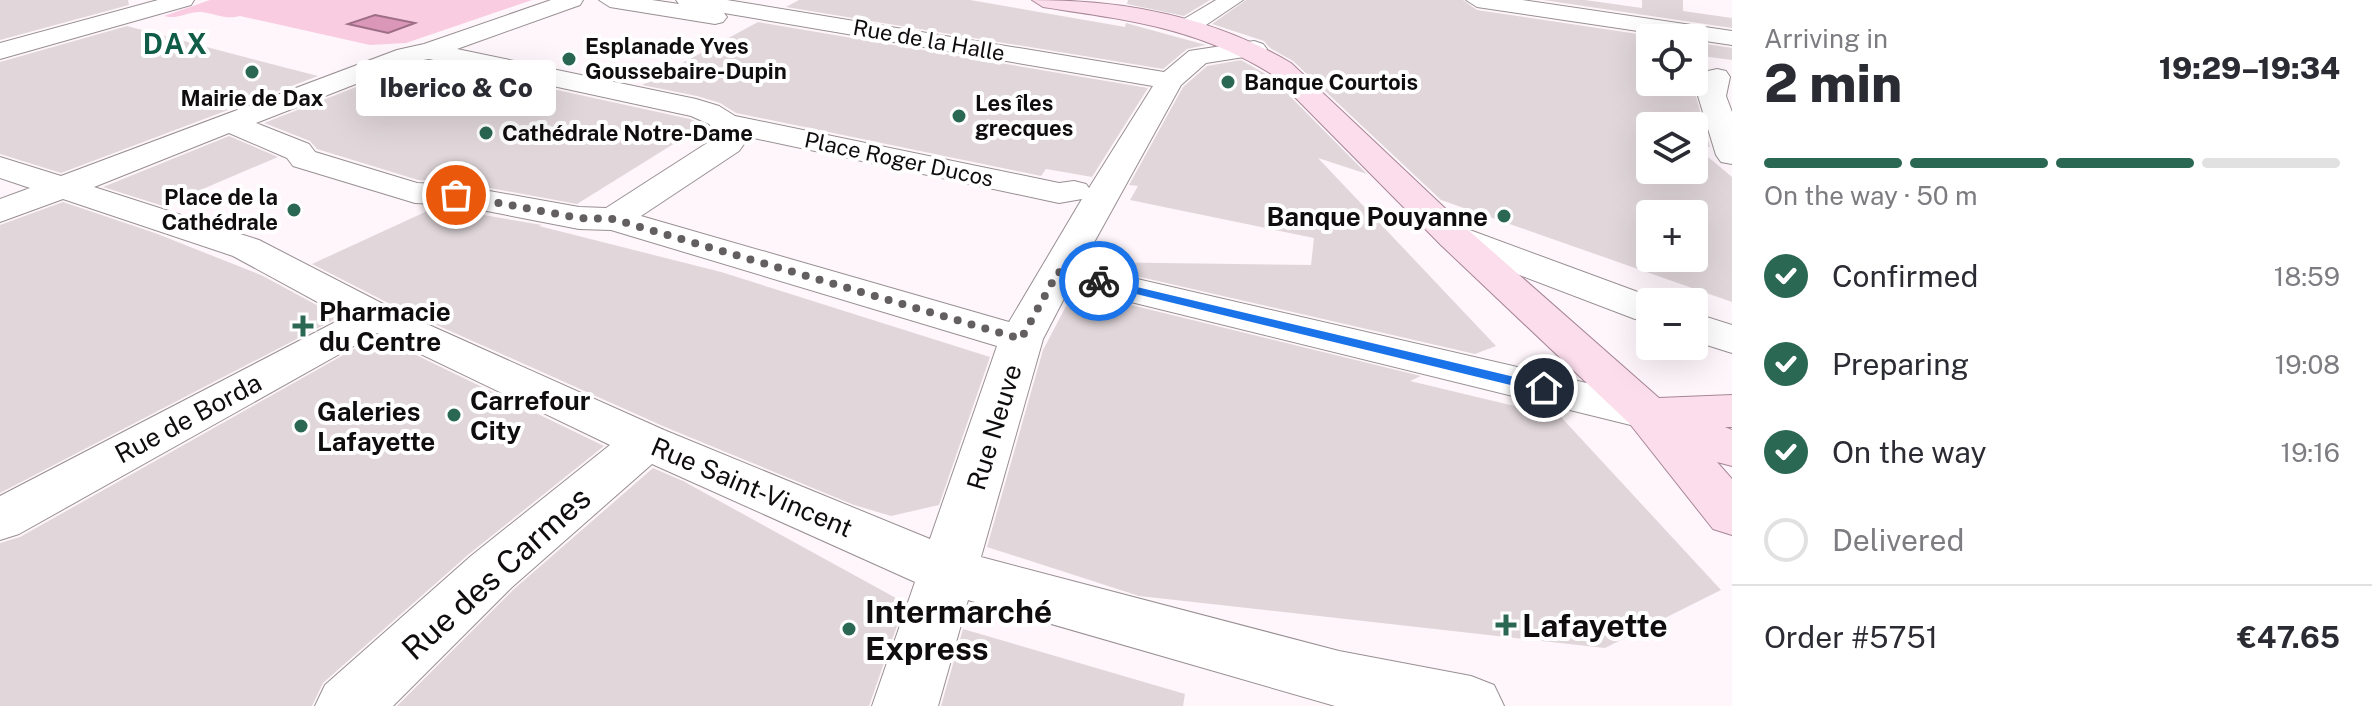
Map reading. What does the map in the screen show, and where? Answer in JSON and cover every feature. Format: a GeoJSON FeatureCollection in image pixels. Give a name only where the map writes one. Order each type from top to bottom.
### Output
{"type":"FeatureCollection","features":[{"type":"Feature","properties":{"kind":"main road"},"geometry":{"type":"LineString","coordinates":[[1043,0],[1192,24],[1254,49],[1282,69],[1454,237],[1647,413],[1732,515]]}},
{"type":"Feature","properties":{"kind":"main road"},"geometry":{"type":"LineString","coordinates":[[1647,413],[1732,411]]}},
{"type":"Feature","properties":{"kind":"main road"},"geometry":{"type":"LineString","coordinates":[[1647,413],[1732,449]]}},
{"type":"Feature","properties":{"kind":"street"},"geometry":{"type":"LineString","coordinates":[[0,51],[183,0]]}},
{"type":"Feature","properties":{"kind":"street"},"geometry":{"type":"LineString","coordinates":[[0,211],[417,53],[572,0]]}},
{"type":"Feature","properties":{"kind":"street"},"geometry":{"type":"LineString","coordinates":[[610,0],[697,6],[789,29]]}},
{"type":"Feature","properties":{"kind":"street"},"geometry":{"type":"LineString","coordinates":[[1192,24],[1232,0]]}},
{"type":"Feature","properties":{"kind":"street"},"geometry":{"type":"LineString","coordinates":[[1477,0],[1732,38]]}},
{"type":"Feature","properties":{"kind":"street"},"geometry":{"type":"LineString","coordinates":[[77,4],[159,23]]}},
{"type":"Feature","properties":{"kind":"street","name":"Rue de la Halle"},"geometry":{"type":"LineString","coordinates":[[697,6],[1170,81]]}},
{"type":"Feature","properties":{"kind":"street","name":"Rue Neuve"},"geometry":{"type":"LineString","coordinates":[[905,706],[1021,339],[1170,81],[1198,56],[1254,49]]}},
{"type":"Feature","properties":{"kind":"street"},"geometry":{"type":"LineString","coordinates":[[322,60],[331,62],[417,53]]}},
{"type":"Feature","properties":{"kind":"street","name":"Place Roger Ducos"},"geometry":{"type":"LineString","coordinates":[[417,53],[723,124],[1059,193],[1074,191]]}},
{"type":"Feature","properties":{"kind":"street"},"geometry":{"type":"LineString","coordinates":[[1717,77],[1712,96],[1732,155]]}},
{"type":"Feature","properties":{"kind":"street"},"geometry":{"type":"LineString","coordinates":[[230,123],[298,151],[304,159],[415,193],[456,195],[579,218],[613,219],[1021,339]]}},
{"type":"Feature","properties":{"kind":"street"},"geometry":{"type":"LineString","coordinates":[[613,219],[728,144],[723,124]]}},
{"type":"Feature","properties":{"kind":"street","name":"Rue Saint-Vincent"},"geometry":{"type":"LineString","coordinates":[[0,167],[246,248],[376,317],[646,442],[948,571],[1341,692],[1471,706]]}},
{"type":"Feature","properties":{"kind":"street"},"geometry":{"type":"LineString","coordinates":[[1454,237],[1636,305]]}},
{"type":"Feature","properties":{"kind":"street"},"geometry":{"type":"LineString","coordinates":[[1058,272],[1647,413]]}},
{"type":"Feature","properties":{"kind":"street","name":"Rue de Borda"},"geometry":{"type":"LineString","coordinates":[[0,520],[376,317]]}},
{"type":"Feature","properties":{"kind":"street"},"geometry":{"type":"LineString","coordinates":[[1708,331],[1732,340]]}},
{"type":"Feature","properties":{"kind":"street","name":"Rue des Carmes"},"geometry":{"type":"LineString","coordinates":[[348,706],[491,572],[646,442]]}},
{"type":"Feature","properties":{"kind":"shaded area"},"geometry":{"type":"Polygon","coordinates":[[[210,0],[532,0],[406,43],[370,45],[240,16],[226,17],[202,12],[164,16],[210,0]]]}},
{"type":"Feature","properties":{"kind":"shaded area"},"geometry":{"type":"Polygon","coordinates":[[[375,15],[415,23],[388,33],[348,24],[375,15]]]}},
{"type":"Feature","properties":{"kind":"building"},"geometry":{"type":"Polygon","coordinates":[[[0,0],[128,0],[129,5],[0,40],[0,0]]]}},
{"type":"Feature","properties":{"kind":"building"},"geometry":{"type":"Polygon","coordinates":[[[799,0],[970,0],[1125,27],[1126,23],[1206,45],[1187,49],[1163,69],[786,7],[799,0]]]}},
{"type":"Feature","properties":{"kind":"building"},"geometry":{"type":"Polygon","coordinates":[[[1128,0],[1210,0],[1184,16],[1127,4],[1128,0]]]}},
{"type":"Feature","properties":{"kind":"building"},"geometry":{"type":"Polygon","coordinates":[[[1246,0],[1463,0],[1477,10],[1636,34],[1636,96],[1696,96],[1700,112],[1636,112],[1636,184],[1708,184],[1708,157],[1732,177],[1732,302],[1708,294],[1708,288],[1692,288],[1646,272],[1708,272],[1708,200],[1636,200],[1636,268],[1441,200],[1293,61],[1264,41],[1212,24],[1246,0]]]}},
{"type":"Feature","properties":{"kind":"building"},"geometry":{"type":"Polygon","coordinates":[[[1543,0],[1585,0],[1642,8],[1642,0],[1683,0],[1683,11],[1732,18],[1732,28],[1543,0]]]}},
{"type":"Feature","properties":{"kind":"building"},"geometry":{"type":"Polygon","coordinates":[[[758,22],[1148,88],[1092,177],[1046,169],[1041,176],[736,113],[720,103],[697,96],[642,85],[758,22]]]}},
{"type":"Feature","properties":{"kind":"building"},"geometry":{"type":"Polygon","coordinates":[[[127,26],[318,76],[61,173],[0,154],[0,62],[127,26]]]}},
{"type":"Feature","properties":{"kind":"building"},"geometry":{"type":"Polygon","coordinates":[[[1708,44],[1732,48],[1732,60],[1708,57],[1708,44]]]}},
{"type":"Feature","properties":{"kind":"building"},"geometry":{"type":"Polygon","coordinates":[[[1241,60],[1271,77],[1367,174],[1318,158],[1496,346],[1475,354],[1088,265],[1089,262],[1311,265],[1314,238],[1130,200],[1138,186],[1129,185],[1183,87],[1207,66],[1241,60]]]}},
{"type":"Feature","properties":{"kind":"building","name":"Cathédrale Notre-Dame"},"geometry":{"type":"Polygon","coordinates":[[[443,65],[690,119],[704,125],[577,204],[457,182],[418,180],[317,149],[310,141],[264,123],[374,80],[401,82],[443,65]]]}},
{"type":"Feature","properties":{"kind":"building"},"geometry":{"type":"Polygon","coordinates":[[[229,136],[278,157],[163,206],[103,187],[229,136]]]}},
{"type":"Feature","properties":{"kind":"building"},"geometry":{"type":"Polygon","coordinates":[[[63,202],[155,233],[261,275],[339,317],[0,493],[0,225],[63,202]]]}},
{"type":"Feature","properties":{"kind":"building"},"geometry":{"type":"Polygon","coordinates":[[[436,207],[542,225],[539,226],[721,272],[990,357],[939,505],[891,516],[854,505],[665,427],[392,305],[312,264],[436,207]]]}},
{"type":"Feature","properties":{"kind":"building"},"geometry":{"type":"Polygon","coordinates":[[[1074,291],[1421,376],[1410,381],[1561,417],[1721,590],[1605,648],[1139,596],[987,547],[1043,350],[1074,291]]]}},
{"type":"Feature","properties":{"kind":"building"},"geometry":{"type":"Polygon","coordinates":[[[377,336],[604,446],[469,554],[323,683],[312,706],[0,706],[0,543],[20,537],[377,336]]]}},
{"type":"Feature","properties":{"kind":"building"},"geometry":{"type":"Polygon","coordinates":[[[653,468],[683,481],[905,603],[869,706],[397,706],[513,590],[653,468]]]}},
{"type":"Feature","properties":{"kind":"building"},"geometry":{"type":"Polygon","coordinates":[[[963,629],[1185,694],[1183,706],[941,706],[963,629]]]}},
{"type":"Feature","properties":{"kind":"way so far"},"geometry":{"type":"LineString","coordinates":[[456,195],[579,218],[613,219],[1021,339],[1058,272],[1099,281]]}},
{"type":"Feature","properties":{"kind":"place","name":"Esplanade Yves Goussebaire-Dupin"},"geometry":{"type":"Point","coordinates":[569,59]}},
{"type":"Feature","properties":{"kind":"place","name":"Mairie de Dax"},"geometry":{"type":"Point","coordinates":[252,72]}},
{"type":"Feature","properties":{"kind":"place","name":"Banque Courtois"},"geometry":{"type":"Point","coordinates":[1228,82]}},
{"type":"Feature","properties":{"kind":"place","name":"Les îles grecques"},"geometry":{"type":"Point","coordinates":[959,116]}},
{"type":"Feature","properties":{"kind":"place","name":"Cathédrale Notre-Dame"},"geometry":{"type":"Point","coordinates":[486,133]}},
{"type":"Feature","properties":{"kind":"place","name":"Iberico & Co"},"geometry":{"type":"Point","coordinates":[456,195]}},
{"type":"Feature","properties":{"kind":"place","name":"Place de la Cathédrale"},"geometry":{"type":"Point","coordinates":[294,210]}},
{"type":"Feature","properties":{"kind":"place","name":"Banque Pouyanne"},"geometry":{"type":"Point","coordinates":[1504,216]}},
{"type":"Feature","properties":{"kind":"place","name":"Pharmacie du Centre"},"geometry":{"type":"Point","coordinates":[303,326]}},
{"type":"Feature","properties":{"kind":"place","name":"Carrefour City"},"geometry":{"type":"Point","coordinates":[454,415]}},
{"type":"Feature","properties":{"kind":"place","name":"Galeries Lafayette"},"geometry":{"type":"Point","coordinates":[301,426]}},
{"type":"Feature","properties":{"kind":"place","name":"Lafayette"},"geometry":{"type":"Point","coordinates":[1506,625]}},
{"type":"Feature","properties":{"kind":"place","name":"Intermarché Express"},"geometry":{"type":"Point","coordinates":[849,629]}},
{"type":"Feature","properties":{"kind":"district","name":"DAX"},"geometry":{"type":"Point","coordinates":[176,43]}},
{"type":"Feature","properties":{"kind":"route"},"geometry":{"type":"LineString","coordinates":[[1099,281],[1544,388]]}}]}
